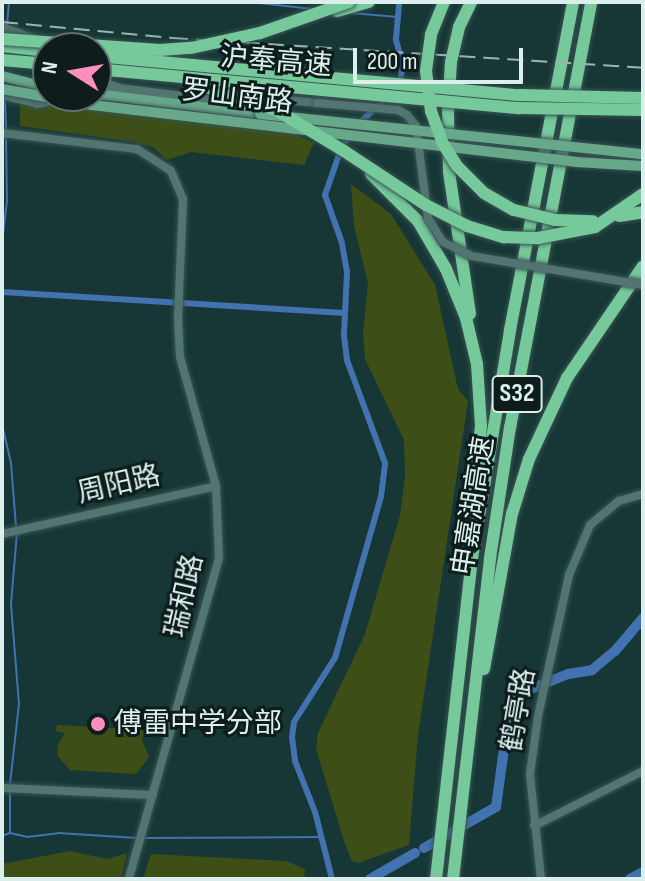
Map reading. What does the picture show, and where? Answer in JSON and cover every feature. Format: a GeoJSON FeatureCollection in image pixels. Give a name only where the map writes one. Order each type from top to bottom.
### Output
{"type":"FeatureCollection","features":[{"type":"Feature","properties":{"kind":"highway"},"geometry":{"type":"LineString","coordinates":[[260,33],[349,2]]}},
{"type":"Feature","properties":{"kind":"highway"},"geometry":{"type":"LineString","coordinates":[[2,39],[160,50],[260,33],[369,2]]}},
{"type":"Feature","properties":{"kind":"highway"},"geometry":{"type":"LineString","coordinates":[[444,2],[431,35],[426,71],[431,111],[442,142],[457,166],[484,193],[514,210],[541,217],[585,222],[643,212]]}},
{"type":"Feature","properties":{"kind":"highway"},"geometry":{"type":"LineString","coordinates":[[444,789],[481,426],[477,364],[449,171],[451,62],[459,27],[471,2]]}},
{"type":"Feature","properties":{"kind":"highway","name":"申嘉湖高速"},"geometry":{"type":"LineString","coordinates":[[436,879],[472,558],[513,315],[573,2]]}},
{"type":"Feature","properties":{"kind":"highway","name":"申嘉湖高速"},"geometry":{"type":"LineString","coordinates":[[453,879],[490,558],[508,443],[591,2]]}},
{"type":"Feature","properties":{"kind":"highway"},"geometry":{"type":"LineString","coordinates":[[2,46],[32,49]]}},
{"type":"Feature","properties":{"kind":"highway","name":"沪奉高速"},"geometry":{"type":"LineString","coordinates":[[112,57],[520,95],[643,98]]}},
{"type":"Feature","properties":{"kind":"highway"},"geometry":{"type":"LineString","coordinates":[[2,60],[32,63]]}},
{"type":"Feature","properties":{"kind":"highway","name":"沪奉高速"},"geometry":{"type":"LineString","coordinates":[[112,71],[519,108],[643,110]]}},
{"type":"Feature","properties":{"kind":"highway"},"geometry":{"type":"LineString","coordinates":[[173,77],[229,92],[278,111],[426,205],[467,226],[504,237],[538,238],[595,227],[643,194]]}},
{"type":"Feature","properties":{"kind":"highway"},"geometry":{"type":"LineString","coordinates":[[344,151],[418,221],[446,269],[466,318],[477,364]]}},
{"type":"Feature","properties":{"kind":"highway"},"geometry":{"type":"LineString","coordinates":[[462,790],[512,514],[529,459],[567,378],[643,266]]}},
{"type":"Feature","properties":{"kind":"highway"},"geometry":{"type":"LineString","coordinates":[[614,307],[643,273]]}},
{"type":"Feature","properties":{"kind":"main road"},"geometry":{"type":"LineString","coordinates":[[2,76],[32,84]]}},
{"type":"Feature","properties":{"kind":"main road","name":"罗山南路"},"geometry":{"type":"LineString","coordinates":[[2,89],[92,105],[576,162],[643,166]]}},
{"type":"Feature","properties":{"kind":"main road","name":"罗山南路"},"geometry":{"type":"LineString","coordinates":[[112,96],[504,142],[643,154]]}},
{"type":"Feature","properties":{"kind":"street"},"geometry":{"type":"LineString","coordinates":[[2,27],[32,35]]}},
{"type":"Feature","properties":{"kind":"street","name":"罗山南路"},"geometry":{"type":"LineString","coordinates":[[112,85],[120,88]]}},
{"type":"Feature","properties":{"kind":"street","name":"罗山南路"},"geometry":{"type":"LineString","coordinates":[[112,88],[235,102],[257,109],[288,100],[398,110],[416,126],[428,218],[443,242],[472,256],[643,285]]}},
{"type":"Feature","properties":{"kind":"street"},"geometry":{"type":"LineString","coordinates":[[2,95],[32,103]]}},
{"type":"Feature","properties":{"kind":"street","name":"瑞和路"},"geometry":{"type":"LineString","coordinates":[[2,133],[127,146],[157,160],[171,171],[183,199],[178,318],[180,357],[216,486],[219,529],[215,580],[129,879]]}},
{"type":"Feature","properties":{"kind":"street","name":"周阳路"},"geometry":{"type":"LineString","coordinates":[[3,533],[216,486]]}},
{"type":"Feature","properties":{"kind":"street","name":"鹤亭路"},"geometry":{"type":"LineString","coordinates":[[541,879],[530,774],[542,695],[577,550],[590,525],[619,501],[643,494]]}},
{"type":"Feature","properties":{"kind":"street"},"geometry":{"type":"LineString","coordinates":[[534,826],[643,771]]}},
{"type":"Feature","properties":{"kind":"street"},"geometry":{"type":"LineString","coordinates":[[2,788],[153,795]]}},
{"type":"Feature","properties":{"kind":"green space"},"geometry":{"type":"Polygon","coordinates":[[[20,82],[32,88],[32,112],[112,112],[112,98],[242,111],[314,143],[304,165],[191,152],[167,160],[154,148],[135,142],[20,126],[20,82]]]}},
{"type":"Feature","properties":{"kind":"green space"},"geometry":{"type":"Polygon","coordinates":[[[351,184],[391,214],[435,285],[458,389],[468,401],[418,735],[409,845],[358,863],[352,861],[345,844],[316,749],[318,733],[365,634],[400,515],[405,477],[404,440],[365,359],[363,332],[368,284],[354,225],[351,184]]]}},
{"type":"Feature","properties":{"kind":"green space"},"geometry":{"type":"Polygon","coordinates":[[[57,725],[149,730],[148,736],[141,738],[149,757],[136,774],[70,770],[57,755],[58,744],[65,733],[56,731],[57,725]]]}},
{"type":"Feature","properties":{"kind":"green space"},"geometry":{"type":"Polygon","coordinates":[[[70,851],[107,859],[127,853],[121,879],[2,879],[2,864],[70,851]]]}},
{"type":"Feature","properties":{"kind":"green space"},"geometry":{"type":"Polygon","coordinates":[[[151,854],[286,861],[305,869],[304,879],[143,879],[151,854]]]}},
{"type":"Feature","properties":{"kind":"waterway"},"geometry":{"type":"LineString","coordinates":[[7,25],[9,2]]}},
{"type":"Feature","properties":{"kind":"waterway"},"geometry":{"type":"LineString","coordinates":[[250,2],[313,9]]}},
{"type":"Feature","properties":{"kind":"waterway"},"geometry":{"type":"LineString","coordinates":[[399,2],[396,39],[403,66],[399,85]]}},
{"type":"Feature","properties":{"kind":"waterway"},"geometry":{"type":"LineString","coordinates":[[351,13],[398,17]]}},
{"type":"Feature","properties":{"kind":"waterway"},"geometry":{"type":"LineString","coordinates":[[332,879],[315,812],[295,761],[292,737],[294,722],[335,658],[381,497],[385,463],[347,360],[344,334],[347,272],[342,243],[325,195],[342,146],[358,124],[389,96]]}},
{"type":"Feature","properties":{"kind":"waterway"},"geometry":{"type":"LineString","coordinates":[[5,99],[6,129]]}},
{"type":"Feature","properties":{"kind":"waterway"},"geometry":{"type":"LineString","coordinates":[[2,243],[7,201],[6,135]]}},
{"type":"Feature","properties":{"kind":"waterway"},"geometry":{"type":"LineString","coordinates":[[2,292],[344,313]]}},
{"type":"Feature","properties":{"kind":"waterway"},"geometry":{"type":"LineString","coordinates":[[2,424],[11,463],[16,526]]}},
{"type":"Feature","properties":{"kind":"waterway"},"geometry":{"type":"LineString","coordinates":[[10,784],[19,704],[11,604],[17,532]]}},
{"type":"Feature","properties":{"kind":"waterway"},"geometry":{"type":"LineString","coordinates":[[424,848],[496,807],[511,697],[568,674],[592,670],[615,651],[643,618]]}},
{"type":"Feature","properties":{"kind":"waterway"},"geometry":{"type":"LineString","coordinates":[[10,791],[10,833]]}},
{"type":"Feature","properties":{"kind":"waterway"},"geometry":{"type":"LineString","coordinates":[[2,836],[10,833],[27,837],[58,833],[137,838]]}},
{"type":"Feature","properties":{"kind":"waterway"},"geometry":{"type":"LineString","coordinates":[[143,838],[322,837]]}},
{"type":"Feature","properties":{"kind":"waterway"},"geometry":{"type":"LineString","coordinates":[[370,879],[415,853]]}},
{"type":"Feature","properties":{"kind":"waterway"},"geometry":{"type":"LineString","coordinates":[[630,879],[643,872]]}},
{"type":"Feature","properties":{"kind":"railway"},"geometry":{"type":"LineString","coordinates":[[2,22],[172,38],[643,68]]}},
{"type":"Feature","properties":{"kind":"place","name":"傅雷中学分部"},"geometry":{"type":"Point","coordinates":[98,724]}}]}
